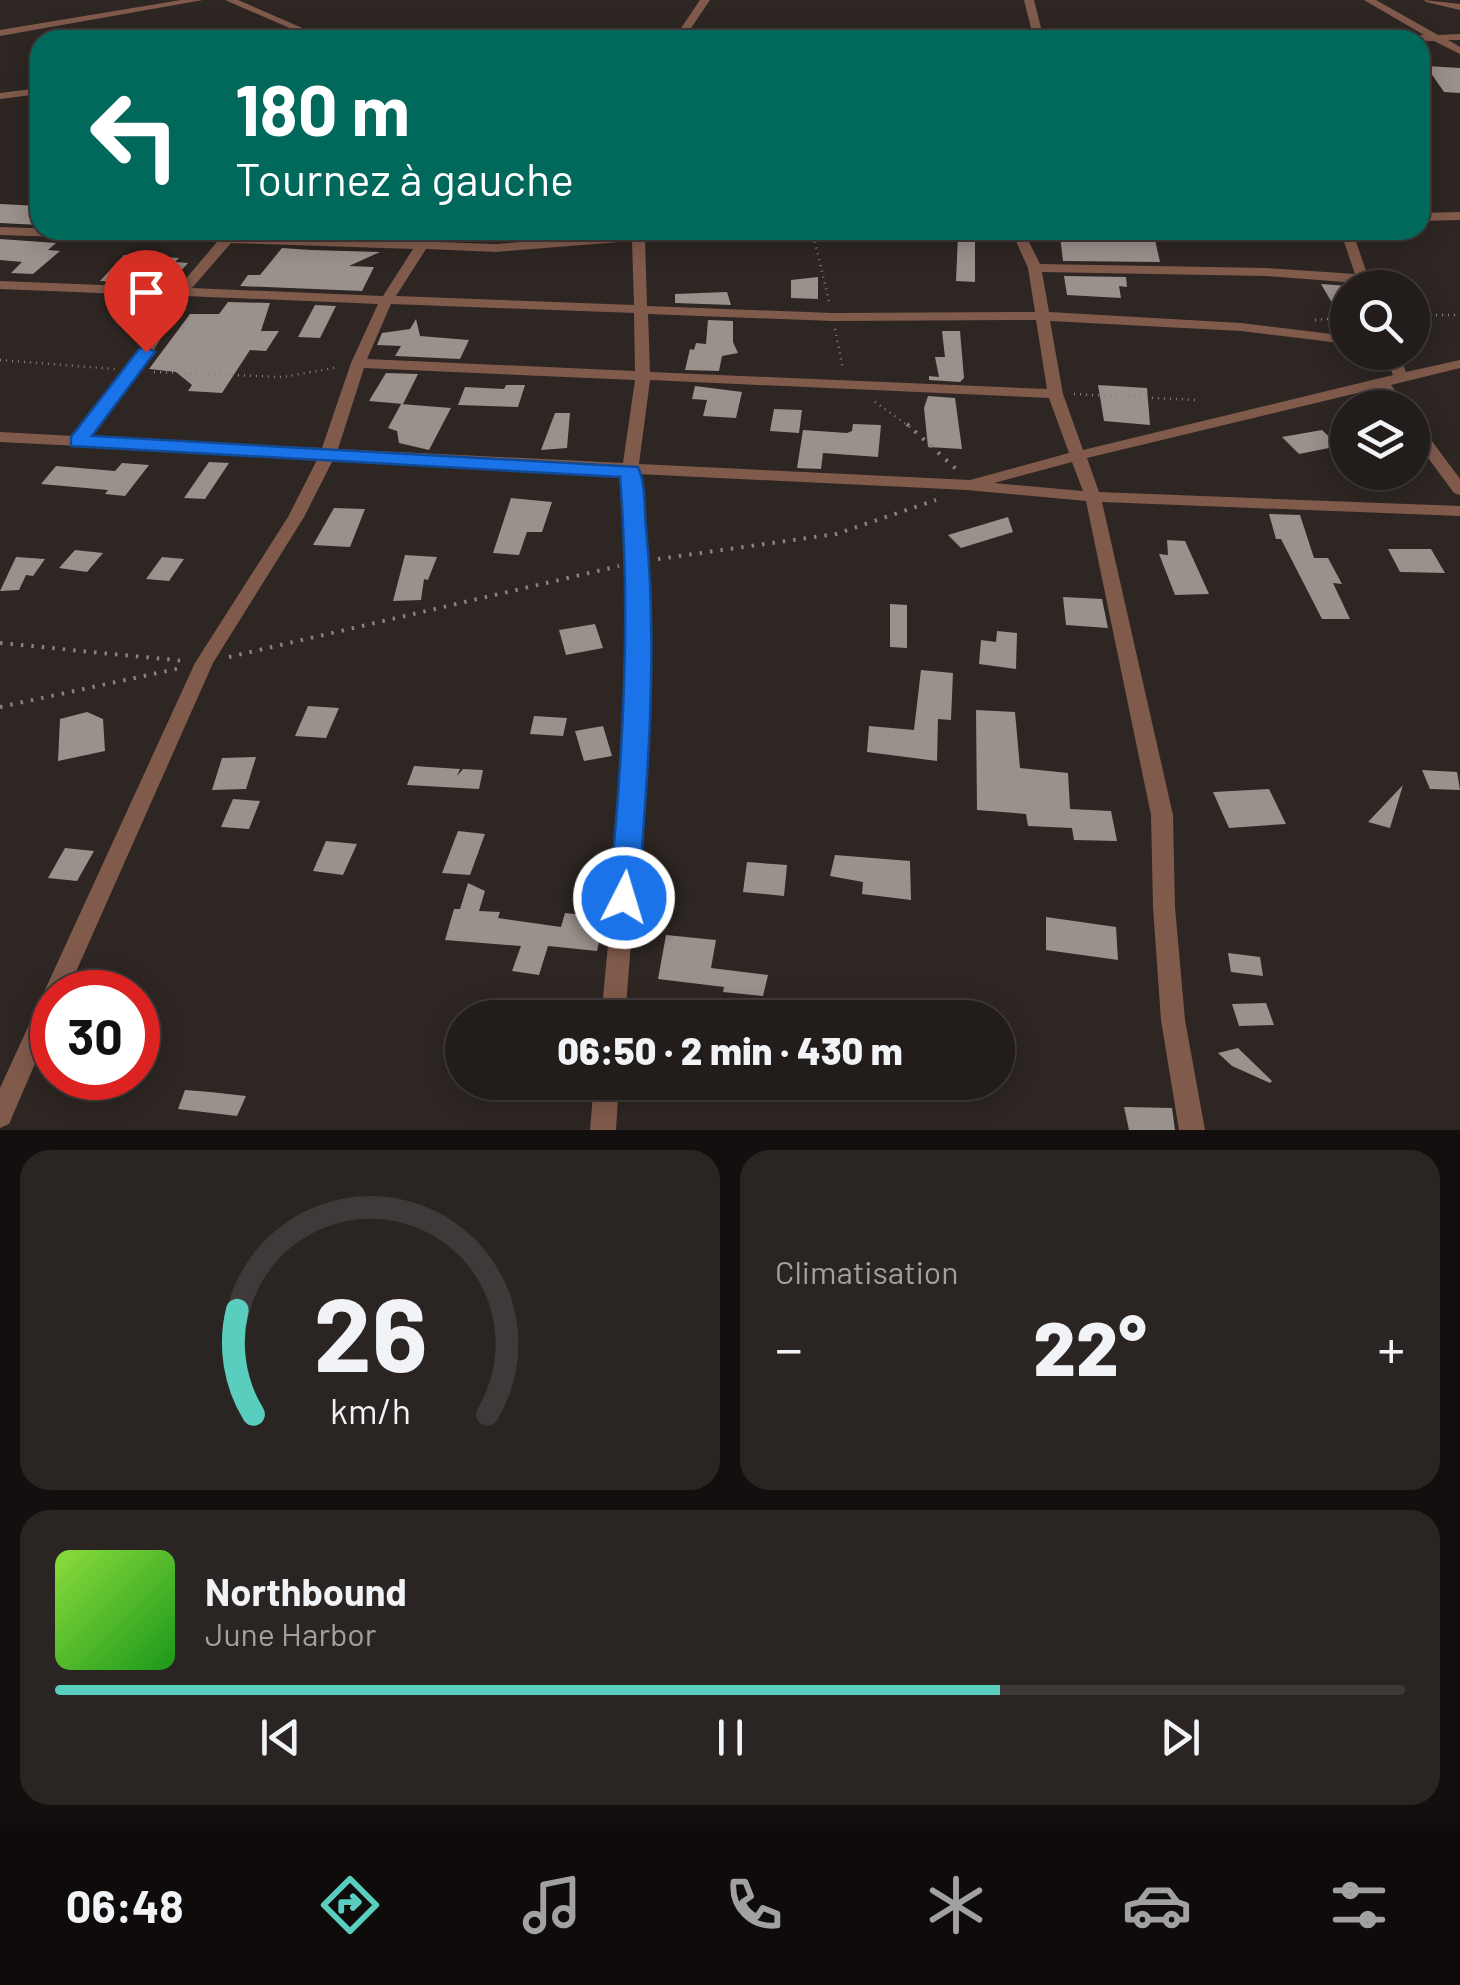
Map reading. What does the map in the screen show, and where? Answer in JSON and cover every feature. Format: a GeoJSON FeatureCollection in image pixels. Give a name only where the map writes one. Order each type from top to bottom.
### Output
{"type":"FeatureCollection","features":[{"type":"Feature","properties":{"kind":"street"},"geometry":{"type":"LineString","coordinates":[[0,33],[198,0]]}},
{"type":"Feature","properties":{"kind":"street"},"geometry":{"type":"LineString","coordinates":[[230,0],[301,30]]}},
{"type":"Feature","properties":{"kind":"street"},"geometry":{"type":"LineString","coordinates":[[685,30],[705,0]]}},
{"type":"Feature","properties":{"kind":"street"},"geometry":{"type":"LineString","coordinates":[[1029,0],[1036,30]]}},
{"type":"Feature","properties":{"kind":"street"},"geometry":{"type":"LineString","coordinates":[[1369,0],[1427,30]]}},
{"type":"Feature","properties":{"kind":"street"},"geometry":{"type":"LineString","coordinates":[[1429,0],[1460,7]]}},
{"type":"Feature","properties":{"kind":"street"},"geometry":{"type":"LineString","coordinates":[[0,50],[14,32]]}},
{"type":"Feature","properties":{"kind":"street"},"geometry":{"type":"LineString","coordinates":[[1430,32],[1460,51]]}},
{"type":"Feature","properties":{"kind":"street"},"geometry":{"type":"LineString","coordinates":[[1430,37],[1460,37]]}},
{"type":"Feature","properties":{"kind":"street"},"geometry":{"type":"LineString","coordinates":[[0,96],[30,92]]}},
{"type":"Feature","properties":{"kind":"street"},"geometry":{"type":"LineString","coordinates":[[1430,217],[1460,216]]}},
{"type":"Feature","properties":{"kind":"street"},"geometry":{"type":"LineString","coordinates":[[0,231],[30,232]]}},
{"type":"Feature","properties":{"kind":"street"},"geometry":{"type":"LineString","coordinates":[[78,442],[132,371],[179,295],[226,240]]}},
{"type":"Feature","properties":{"kind":"street"},"geometry":{"type":"LineString","coordinates":[[276,240],[496,248],[596,240]]}},
{"type":"Feature","properties":{"kind":"street"},"geometry":{"type":"LineString","coordinates":[[447,247],[454,240]]}},
{"type":"Feature","properties":{"kind":"street"},"geometry":{"type":"LineString","coordinates":[[615,1000],[634,779],[638,561],[630,472],[643,377],[638,240]]}},
{"type":"Feature","properties":{"kind":"street"},"geometry":{"type":"LineString","coordinates":[[1022,240],[1035,268],[1055,394],[1093,497],[1162,815],[1173,1020],[1192,1130]]}},
{"type":"Feature","properties":{"kind":"street"},"geometry":{"type":"LineString","coordinates":[[1350,240],[1360,270]]}},
{"type":"Feature","properties":{"kind":"street"},"geometry":{"type":"LineString","coordinates":[[65,970],[204,663],[287,532],[328,454],[358,364],[386,302],[420,246]]}},
{"type":"Feature","properties":{"kind":"street"},"geometry":{"type":"LineString","coordinates":[[1035,268],[1252,272],[1330,280]]}},
{"type":"Feature","properties":{"kind":"street"},"geometry":{"type":"LineString","coordinates":[[0,285],[179,295],[832,317],[1040,316],[1241,327],[1330,338]]}},
{"type":"Feature","properties":{"kind":"street"},"geometry":{"type":"LineString","coordinates":[[358,364],[1055,394]]}},
{"type":"Feature","properties":{"kind":"street"},"geometry":{"type":"LineString","coordinates":[[967,485],[1460,364]]}},
{"type":"Feature","properties":{"kind":"street"},"geometry":{"type":"LineString","coordinates":[[1398,370],[1401,377]]}},
{"type":"Feature","properties":{"kind":"street"},"geometry":{"type":"LineString","coordinates":[[1381,382],[1387,390]]}},
{"type":"Feature","properties":{"kind":"street"},"geometry":{"type":"LineString","coordinates":[[0,438],[630,472],[967,485],[1093,497],[1460,511]]}},
{"type":"Feature","properties":{"kind":"street"},"geometry":{"type":"LineString","coordinates":[[1430,449],[1460,490]]}},
{"type":"Feature","properties":{"kind":"street"},"geometry":{"type":"LineString","coordinates":[[0,1116],[30,1049]]}},
{"type":"Feature","properties":{"kind":"street"},"geometry":{"type":"LineString","coordinates":[[603,1130],[606,1100]]}},
{"type":"Feature","properties":{"kind":"path"},"geometry":{"type":"LineString","coordinates":[[1430,315],[1460,316]]}},
{"type":"Feature","properties":{"kind":"path"},"geometry":{"type":"LineString","coordinates":[[0,360],[132,371],[283,377],[358,364]]}},
{"type":"Feature","properties":{"kind":"path"},"geometry":{"type":"LineString","coordinates":[[1055,394],[1196,400]]}},
{"type":"Feature","properties":{"kind":"path"},"geometry":{"type":"LineString","coordinates":[[0,707],[638,561],[822,535],[907,515],[967,485]]}},
{"type":"Feature","properties":{"kind":"path"},"geometry":{"type":"LineString","coordinates":[[0,643],[204,663]]}},
{"type":"Feature","properties":{"kind":"building"},"geometry":{"type":"Polygon","coordinates":[[[1430,66],[1460,68],[1460,93],[1444,92],[1430,66]]]}},
{"type":"Feature","properties":{"kind":"building"},"geometry":{"type":"Polygon","coordinates":[[[0,204],[30,206],[30,224],[0,223],[0,204]]]}},
{"type":"Feature","properties":{"kind":"building"},"geometry":{"type":"Polygon","coordinates":[[[0,239],[56,243],[48,250],[60,251],[33,274],[11,273],[22,262],[0,260],[0,239]]]}},
{"type":"Feature","properties":{"kind":"building"},"geometry":{"type":"Polygon","coordinates":[[[958,240],[975,240],[975,282],[956,281],[958,240]]]}},
{"type":"Feature","properties":{"kind":"building"},"geometry":{"type":"Polygon","coordinates":[[[1060,240],[1155,240],[1160,262],[1063,261],[1060,240]]]}},
{"type":"Feature","properties":{"kind":"building"},"geometry":{"type":"Polygon","coordinates":[[[282,248],[380,252],[349,266],[374,267],[362,291],[240,286],[248,275],[260,275],[282,248]]]}},
{"type":"Feature","properties":{"kind":"building"},"geometry":{"type":"Polygon","coordinates":[[[124,255],[179,258],[175,262],[188,263],[169,284],[100,281],[124,255]]]}},
{"type":"Feature","properties":{"kind":"building"},"geometry":{"type":"Polygon","coordinates":[[[1064,276],[1126,277],[1127,287],[1119,286],[1121,298],[1067,295],[1064,276]]]}},
{"type":"Feature","properties":{"kind":"building"},"geometry":{"type":"Polygon","coordinates":[[[818,277],[818,299],[791,298],[791,280],[818,277]]]}},
{"type":"Feature","properties":{"kind":"building"},"geometry":{"type":"Polygon","coordinates":[[[1321,284],[1330,285],[1330,299],[1321,284]]]}},
{"type":"Feature","properties":{"kind":"building"},"geometry":{"type":"Polygon","coordinates":[[[727,292],[731,305],[675,303],[675,294],[727,292]]]}},
{"type":"Feature","properties":{"kind":"building"},"geometry":{"type":"Polygon","coordinates":[[[228,302],[270,303],[261,331],[279,331],[266,351],[250,350],[222,393],[188,391],[192,385],[176,372],[149,369],[190,314],[219,314],[228,302]]]}},
{"type":"Feature","properties":{"kind":"building"},"geometry":{"type":"Polygon","coordinates":[[[315,305],[336,306],[320,338],[298,337],[315,305]]]}},
{"type":"Feature","properties":{"kind":"building"},"geometry":{"type":"Polygon","coordinates":[[[416,319],[420,336],[469,340],[460,359],[395,356],[401,346],[377,345],[382,333],[410,329],[416,319]]]}},
{"type":"Feature","properties":{"kind":"building"},"geometry":{"type":"Polygon","coordinates":[[[708,320],[733,321],[733,342],[738,353],[722,356],[719,371],[685,370],[690,349],[694,350],[696,343],[706,344],[708,320]]]}},
{"type":"Feature","properties":{"kind":"building"},"geometry":{"type":"Polygon","coordinates":[[[942,331],[960,331],[964,378],[960,382],[929,380],[929,376],[939,377],[935,357],[945,357],[942,331]]]}},
{"type":"Feature","properties":{"kind":"building"},"geometry":{"type":"Polygon","coordinates":[[[386,373],[418,374],[403,404],[369,401],[386,373]]]}},
{"type":"Feature","properties":{"kind":"building"},"geometry":{"type":"Polygon","coordinates":[[[506,385],[525,385],[518,407],[458,405],[465,387],[504,389],[506,385]]]}},
{"type":"Feature","properties":{"kind":"building"},"geometry":{"type":"Polygon","coordinates":[[[1098,385],[1147,388],[1150,425],[1104,421],[1098,385]]]}},
{"type":"Feature","properties":{"kind":"building"},"geometry":{"type":"Polygon","coordinates":[[[695,386],[742,392],[736,418],[703,416],[707,400],[692,399],[695,386]]]}},
{"type":"Feature","properties":{"kind":"building"},"geometry":{"type":"Polygon","coordinates":[[[928,396],[955,398],[962,449],[928,447],[924,408],[928,396]]]}},
{"type":"Feature","properties":{"kind":"building"},"geometry":{"type":"Polygon","coordinates":[[[401,404],[451,408],[429,450],[399,443],[397,431],[388,428],[401,404]]]}},
{"type":"Feature","properties":{"kind":"building"},"geometry":{"type":"Polygon","coordinates":[[[774,409],[802,410],[799,433],[770,431],[774,409]]]}},
{"type":"Feature","properties":{"kind":"building"},"geometry":{"type":"Polygon","coordinates":[[[555,413],[570,413],[567,448],[541,450],[555,413]]]}},
{"type":"Feature","properties":{"kind":"building"},"geometry":{"type":"Polygon","coordinates":[[[853,424],[881,425],[878,457],[823,453],[821,469],[797,468],[803,430],[847,433],[852,431],[853,424]]]}},
{"type":"Feature","properties":{"kind":"building"},"geometry":{"type":"Polygon","coordinates":[[[1322,430],[1330,438],[1330,448],[1299,454],[1282,437],[1322,430]]]}},
{"type":"Feature","properties":{"kind":"building"},"geometry":{"type":"Polygon","coordinates":[[[209,462],[229,463],[205,499],[184,498],[209,462]]]}},
{"type":"Feature","properties":{"kind":"building"},"geometry":{"type":"Polygon","coordinates":[[[122,463],[149,465],[125,496],[105,494],[108,490],[41,484],[56,466],[115,471],[122,463]]]}},
{"type":"Feature","properties":{"kind":"building"},"geometry":{"type":"Polygon","coordinates":[[[511,498],[552,502],[542,532],[527,532],[519,555],[493,553],[511,498]]]}},
{"type":"Feature","properties":{"kind":"building"},"geometry":{"type":"Polygon","coordinates":[[[334,508],[365,509],[350,547],[313,545],[334,508]]]}},
{"type":"Feature","properties":{"kind":"building"},"geometry":{"type":"Polygon","coordinates":[[[1269,514],[1300,515],[1314,558],[1328,558],[1342,584],[1333,583],[1350,619],[1322,619],[1281,539],[1276,539],[1269,514]]]}},
{"type":"Feature","properties":{"kind":"building"},"geometry":{"type":"Polygon","coordinates":[[[1008,517],[1013,532],[961,548],[948,535],[1008,517]]]}},
{"type":"Feature","properties":{"kind":"building"},"geometry":{"type":"Polygon","coordinates":[[[1167,540],[1185,541],[1209,594],[1175,595],[1159,554],[1168,555],[1167,540]]]}},
{"type":"Feature","properties":{"kind":"building"},"geometry":{"type":"Polygon","coordinates":[[[1388,549],[1431,549],[1445,573],[1400,572],[1388,549]]]}},
{"type":"Feature","properties":{"kind":"building"},"geometry":{"type":"Polygon","coordinates":[[[75,550],[103,553],[87,572],[59,568],[75,550]]]}},
{"type":"Feature","properties":{"kind":"building"},"geometry":{"type":"Polygon","coordinates":[[[405,555],[437,557],[428,580],[424,579],[421,600],[393,601],[405,555]]]}},
{"type":"Feature","properties":{"kind":"building"},"geometry":{"type":"Polygon","coordinates":[[[16,557],[45,559],[33,576],[26,575],[19,590],[0,591],[16,557]]]}},
{"type":"Feature","properties":{"kind":"building"},"geometry":{"type":"Polygon","coordinates":[[[162,557],[184,559],[169,581],[146,579],[162,557]]]}},
{"type":"Feature","properties":{"kind":"building"},"geometry":{"type":"Polygon","coordinates":[[[1063,597],[1102,599],[1108,628],[1066,625],[1063,597]]]}},
{"type":"Feature","properties":{"kind":"building"},"geometry":{"type":"Polygon","coordinates":[[[890,604],[907,605],[907,648],[890,647],[890,604]]]}},
{"type":"Feature","properties":{"kind":"building"},"geometry":{"type":"Polygon","coordinates":[[[595,624],[603,648],[566,655],[559,630],[595,624]]]}},
{"type":"Feature","properties":{"kind":"building"},"geometry":{"type":"Polygon","coordinates":[[[997,631],[1017,633],[1016,669],[979,664],[981,640],[996,642],[997,631]]]}},
{"type":"Feature","properties":{"kind":"building"},"geometry":{"type":"Polygon","coordinates":[[[921,670],[953,673],[951,720],[938,719],[937,761],[867,752],[869,726],[914,730],[921,670]]]}},
{"type":"Feature","properties":{"kind":"building"},"geometry":{"type":"Polygon","coordinates":[[[308,706],[339,708],[326,738],[295,736],[308,706]]]}},
{"type":"Feature","properties":{"kind":"building"},"geometry":{"type":"Polygon","coordinates":[[[976,710],[1015,712],[1020,768],[1068,773],[1070,809],[1111,811],[1117,841],[1074,840],[1072,828],[1028,826],[1026,814],[977,810],[976,710]]]}},
{"type":"Feature","properties":{"kind":"building"},"geometry":{"type":"Polygon","coordinates":[[[87,712],[103,719],[105,751],[58,761],[60,719],[87,712]]]}},
{"type":"Feature","properties":{"kind":"building"},"geometry":{"type":"Polygon","coordinates":[[[534,716],[567,718],[563,736],[530,734],[534,716]]]}},
{"type":"Feature","properties":{"kind":"building"},"geometry":{"type":"Polygon","coordinates":[[[603,726],[612,756],[584,761],[575,731],[603,726]]]}},
{"type":"Feature","properties":{"kind":"building"},"geometry":{"type":"Polygon","coordinates":[[[256,757],[246,789],[212,790],[222,758],[256,757]]]}},
{"type":"Feature","properties":{"kind":"building"},"geometry":{"type":"Polygon","coordinates":[[[414,766],[460,769],[457,776],[463,769],[483,770],[479,789],[407,785],[414,766]]]}},
{"type":"Feature","properties":{"kind":"building"},"geometry":{"type":"Polygon","coordinates":[[[1422,770],[1457,772],[1460,790],[1430,789],[1422,770]]]}},
{"type":"Feature","properties":{"kind":"building"},"geometry":{"type":"Polygon","coordinates":[[[1403,785],[1390,828],[1368,822],[1403,785]]]}},
{"type":"Feature","properties":{"kind":"building"},"geometry":{"type":"Polygon","coordinates":[[[1269,789],[1286,824],[1229,828],[1213,792],[1269,789]]]}},
{"type":"Feature","properties":{"kind":"building"},"geometry":{"type":"Polygon","coordinates":[[[233,799],[260,801],[249,829],[221,827],[233,799]]]}},
{"type":"Feature","properties":{"kind":"building"},"geometry":{"type":"Polygon","coordinates":[[[458,831],[485,834],[470,875],[442,873],[458,831]]]}},
{"type":"Feature","properties":{"kind":"building"},"geometry":{"type":"Polygon","coordinates":[[[326,841],[357,844],[343,875],[313,871],[326,841]]]}},
{"type":"Feature","properties":{"kind":"building"},"geometry":{"type":"Polygon","coordinates":[[[65,848],[94,851],[77,881],[48,878],[65,848]]]}},
{"type":"Feature","properties":{"kind":"building"},"geometry":{"type":"Polygon","coordinates":[[[835,855],[910,861],[911,900],[862,894],[863,882],[830,876],[835,855]]]}},
{"type":"Feature","properties":{"kind":"building"},"geometry":{"type":"Polygon","coordinates":[[[747,862],[787,865],[784,896],[743,892],[747,862]]]}},
{"type":"Feature","properties":{"kind":"building"},"geometry":{"type":"Polygon","coordinates":[[[468,883],[485,891],[479,911],[500,912],[498,918],[561,927],[565,913],[605,917],[597,951],[548,946],[539,975],[512,971],[521,946],[445,940],[454,909],[460,909],[468,883]]]}},
{"type":"Feature","properties":{"kind":"building"},"geometry":{"type":"Polygon","coordinates":[[[1046,917],[1116,927],[1118,960],[1046,950],[1046,917]]]}},
{"type":"Feature","properties":{"kind":"building"},"geometry":{"type":"Polygon","coordinates":[[[666,935],[716,940],[711,968],[768,975],[763,996],[658,979],[666,935]]]}},
{"type":"Feature","properties":{"kind":"building"},"geometry":{"type":"Polygon","coordinates":[[[1228,953],[1260,957],[1263,976],[1231,972],[1228,953]]]}},
{"type":"Feature","properties":{"kind":"building"},"geometry":{"type":"Polygon","coordinates":[[[1266,1003],[1274,1025],[1239,1026],[1232,1004],[1266,1003]]]}},
{"type":"Feature","properties":{"kind":"building"},"geometry":{"type":"Polygon","coordinates":[[[1238,1048],[1270,1083],[1232,1066],[1218,1053],[1238,1048]]]}},
{"type":"Feature","properties":{"kind":"building"},"geometry":{"type":"Polygon","coordinates":[[[185,1090],[246,1096],[237,1116],[178,1109],[185,1090]]]}},
{"type":"Feature","properties":{"kind":"building"},"geometry":{"type":"Polygon","coordinates":[[[1124,1107],[1172,1108],[1175,1130],[1129,1130],[1124,1107]]]}},
{"type":"Feature","properties":{"kind":"route"},"geometry":{"type":"LineString","coordinates":[[146,352],[78,442],[630,472],[638,561],[638,656],[634,779],[624,898]]}}]}
